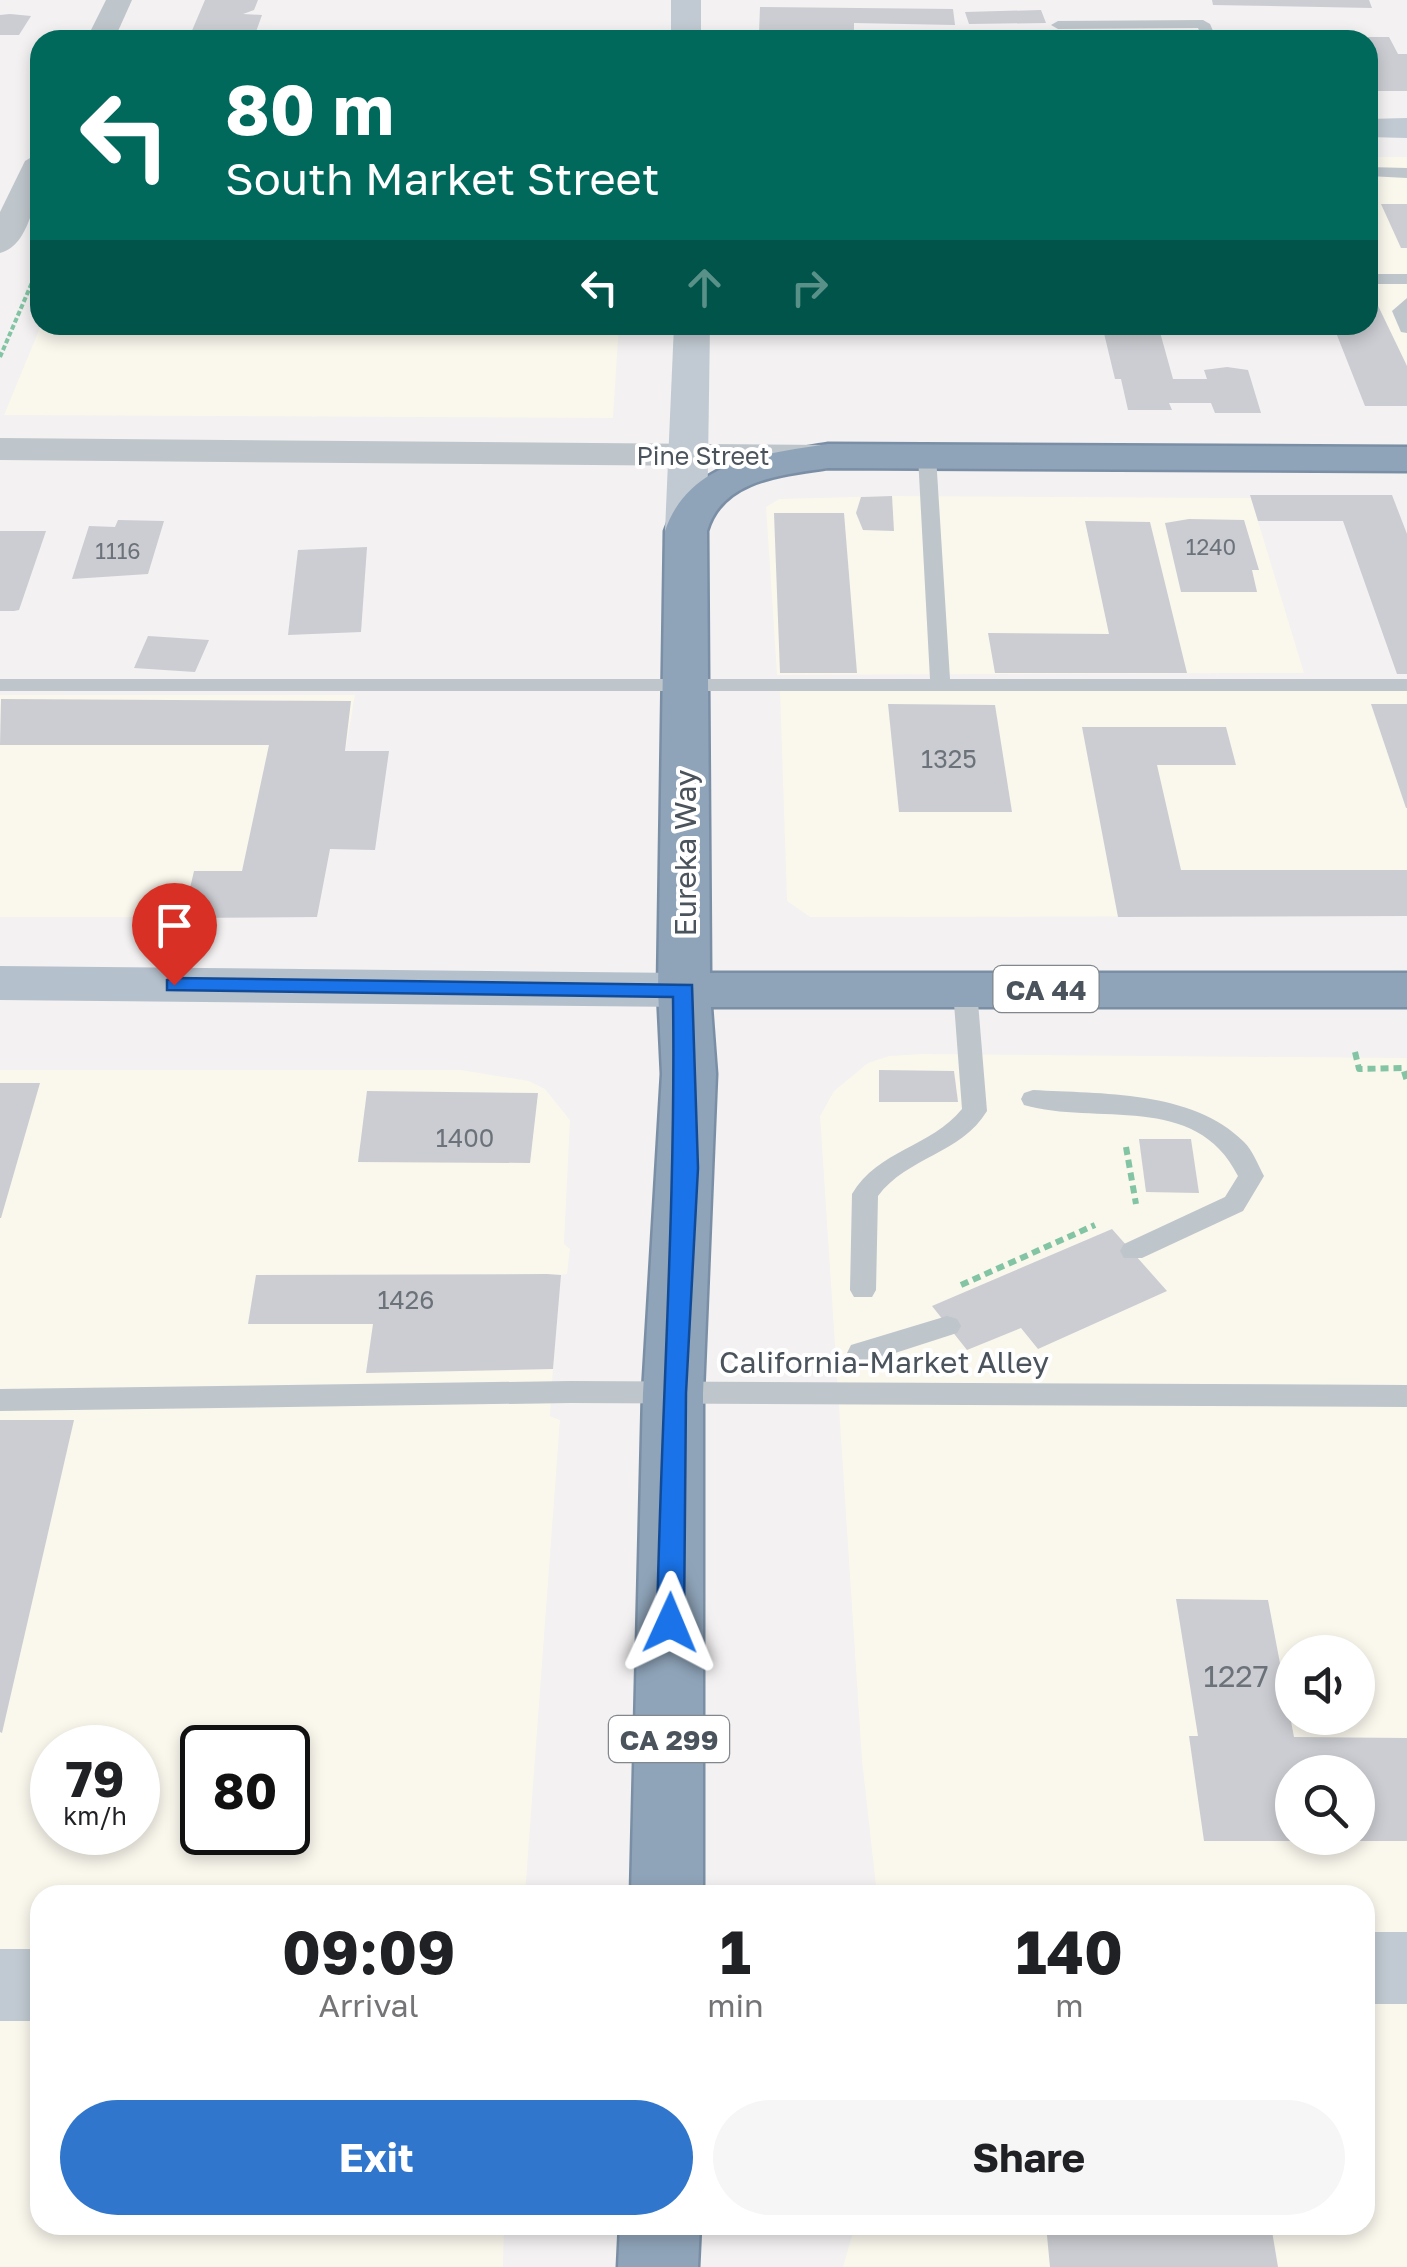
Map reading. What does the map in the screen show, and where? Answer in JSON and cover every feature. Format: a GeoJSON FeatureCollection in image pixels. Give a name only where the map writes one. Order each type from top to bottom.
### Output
{"type":"FeatureCollection","features":[{"type":"Feature","properties":{"kind":"highway","name":"Pine Street"},"geometry":{"type":"LineString","coordinates":[[828,456],[1407,460]]}},
{"type":"Feature","properties":{"kind":"highway"},"geometry":{"type":"LineString","coordinates":[[686,531],[693,508],[718,484],[766,466],[828,456]]}},
{"type":"Feature","properties":{"kind":"highway","name":"Eureka Way"},"geometry":{"type":"LineString","coordinates":[[667,1885],[674,1393],[689,1074],[684,990],[686,531]]}},
{"type":"Feature","properties":{"kind":"highway","name":"CA 44"},"geometry":{"type":"LineString","coordinates":[[684,990],[1407,990]]}},
{"type":"Feature","properties":{"kind":"highway"},"geometry":{"type":"LineString","coordinates":[[658,2267],[660,2235]]}},
{"type":"Feature","properties":{"kind":"main road"},"geometry":{"type":"LineString","coordinates":[[0,982],[684,990]]}},
{"type":"Feature","properties":{"kind":"street"},"geometry":{"type":"LineString","coordinates":[[105,30],[119,0]]}},
{"type":"Feature","properties":{"kind":"street"},"geometry":{"type":"LineString","coordinates":[[686,0],[686,30]]}},
{"type":"Feature","properties":{"kind":"street"},"geometry":{"type":"LineString","coordinates":[[1378,128],[1407,128]]}},
{"type":"Feature","properties":{"kind":"street"},"geometry":{"type":"LineString","coordinates":[[0,244],[10,201],[30,174]]}},
{"type":"Feature","properties":{"kind":"street","name":"Eureka Way"},"geometry":{"type":"LineString","coordinates":[[686,531],[692,335]]}},
{"type":"Feature","properties":{"kind":"street","name":"Pine Street"},"geometry":{"type":"LineString","coordinates":[[0,448],[828,456]]}},
{"type":"Feature","properties":{"kind":"street"},"geometry":{"type":"LineString","coordinates":[[1375,1968],[1407,1968]]}},
{"type":"Feature","properties":{"kind":"street"},"geometry":{"type":"LineString","coordinates":[[0,1985],[30,1985]]}},
{"type":"Feature","properties":{"kind":"lane"},"geometry":{"type":"LineString","coordinates":[[1058,24],[1203,24],[1206,30]]}},
{"type":"Feature","properties":{"kind":"lane"},"geometry":{"type":"LineString","coordinates":[[1378,172],[1407,173]]}},
{"type":"Feature","properties":{"kind":"lane"},"geometry":{"type":"LineString","coordinates":[[1378,279],[1407,279]]}},
{"type":"Feature","properties":{"kind":"lane"},"geometry":{"type":"LineString","coordinates":[[1407,303],[1400,311],[1407,328]]}},
{"type":"Feature","properties":{"kind":"lane"},"geometry":{"type":"LineString","coordinates":[[927,456],[940,684]]}},
{"type":"Feature","properties":{"kind":"lane"},"geometry":{"type":"LineString","coordinates":[[0,686],[1407,685]]}},
{"type":"Feature","properties":{"kind":"lane"},"geometry":{"type":"LineString","coordinates":[[863,1290],[865,1194],[872,1182],[908,1154],[960,1130],[975,1110],[964,990]]}},
{"type":"Feature","properties":{"kind":"lane"},"geometry":{"type":"LineString","coordinates":[[1034,1098],[1121,1104],[1176,1116],[1212,1129],[1238,1147],[1251,1176],[1234,1204],[1132,1251]]}},
{"type":"Feature","properties":{"kind":"lane"},"geometry":{"type":"LineString","coordinates":[[861,1353],[947,1326]]}},
{"type":"Feature","properties":{"kind":"lane","name":"California-Market Alley"},"geometry":{"type":"LineString","coordinates":[[0,1400],[674,1393],[1407,1396]]}},
{"type":"Feature","properties":{"kind":"path"},"geometry":{"type":"LineString","coordinates":[[0,358],[30,288]]}},
{"type":"Feature","properties":{"kind":"path"},"geometry":{"type":"LineString","coordinates":[[1355,1052],[1359,1069],[1403,1068],[1407,1081]]}},
{"type":"Feature","properties":{"kind":"path"},"geometry":{"type":"LineString","coordinates":[[1118,1214],[1136,1206],[1125,1142]]}},
{"type":"Feature","properties":{"kind":"path"},"geometry":{"type":"LineString","coordinates":[[956,1287],[1100,1222]]}},
{"type":"Feature","properties":{"kind":"shaded area"},"geometry":{"type":"Polygon","coordinates":[[[1378,157],[1407,157],[1407,366],[1378,306],[1378,157]]]}},
{"type":"Feature","properties":{"kind":"shaded area"},"geometry":{"type":"Polygon","coordinates":[[[37,335],[618,335],[613,418],[4,415],[37,335]]]}},
{"type":"Feature","properties":{"kind":"shaded area"},"geometry":{"type":"Polygon","coordinates":[[[1251,498],[1304,673],[777,675],[766,507],[779,499],[1251,498]]]}},
{"type":"Feature","properties":{"kind":"shaded area"},"geometry":{"type":"Polygon","coordinates":[[[1407,690],[1407,916],[810,917],[787,901],[780,691],[1407,690]]]}},
{"type":"Feature","properties":{"kind":"shaded area"},"geometry":{"type":"Polygon","coordinates":[[[0,695],[355,695],[317,917],[0,917],[0,695]]]}},
{"type":"Feature","properties":{"kind":"shaded area"},"geometry":{"type":"Polygon","coordinates":[[[922,1054],[1407,1058],[1407,2267],[843,2267],[852,2235],[1375,2235],[1375,1885],[876,1885],[862,1761],[820,1116],[834,1091],[868,1063],[889,1056],[922,1054]]]}},
{"type":"Feature","properties":{"kind":"shaded area"},"geometry":{"type":"Polygon","coordinates":[[[0,1070],[461,1070],[529,1081],[545,1089],[570,1120],[564,1244],[570,1249],[567,1274],[561,1275],[553,1369],[550,1416],[560,1420],[526,1885],[30,1885],[30,2235],[504,2235],[503,2267],[0,2267],[0,1070]]]}},
{"type":"Feature","properties":{"kind":"building"},"geometry":{"type":"Polygon","coordinates":[[[205,0],[258,0],[254,10],[243,14],[262,15],[257,30],[192,30],[205,0]]]}},
{"type":"Feature","properties":{"kind":"building"},"geometry":{"type":"Polygon","coordinates":[[[1212,0],[1369,0],[1372,8],[1213,5],[1212,0]]]}},
{"type":"Feature","properties":{"kind":"building"},"geometry":{"type":"Polygon","coordinates":[[[760,7],[953,9],[955,25],[854,23],[854,30],[759,30],[760,7]]]}},
{"type":"Feature","properties":{"kind":"building"},"geometry":{"type":"Polygon","coordinates":[[[1041,10],[1046,23],[969,24],[965,12],[1041,10]]]}},
{"type":"Feature","properties":{"kind":"building"},"geometry":{"type":"Polygon","coordinates":[[[0,15],[31,16],[19,35],[0,35],[0,15]]]}},
{"type":"Feature","properties":{"kind":"building"},"geometry":{"type":"Polygon","coordinates":[[[1378,37],[1389,37],[1398,54],[1407,54],[1407,91],[1378,91],[1378,37]]]}},
{"type":"Feature","properties":{"kind":"building"},"geometry":{"type":"Polygon","coordinates":[[[1381,204],[1407,204],[1407,248],[1401,248],[1381,204]]]}},
{"type":"Feature","properties":{"kind":"building"},"geometry":{"type":"Polygon","coordinates":[[[1378,306],[1407,366],[1407,406],[1365,406],[1337,335],[1378,335],[1378,306]]]}},
{"type":"Feature","properties":{"kind":"building"},"geometry":{"type":"Polygon","coordinates":[[[1104,335],[1161,335],[1173,379],[1207,379],[1204,370],[1227,367],[1248,370],[1261,413],[1215,413],[1211,403],[1169,403],[1172,410],[1128,410],[1121,379],[1115,379],[1104,335]]]}},
{"type":"Feature","properties":{"kind":"building"},"geometry":{"type":"Polygon","coordinates":[[[1250,495],[1392,495],[1407,534],[1407,674],[1397,674],[1343,521],[1258,521],[1250,495]]]}},
{"type":"Feature","properties":{"kind":"building"},"geometry":{"type":"Polygon","coordinates":[[[892,496],[894,531],[863,530],[856,513],[861,497],[892,496]]]}},
{"type":"Feature","properties":{"kind":"building"},"geometry":{"type":"Polygon","coordinates":[[[774,513],[844,513],[857,673],[780,673],[774,513]]]}},
{"type":"Feature","properties":{"kind":"building"},"geometry":{"type":"Polygon","coordinates":[[[1189,519],[1244,520],[1259,570],[1252,570],[1257,592],[1181,592],[1165,523],[1189,519]]]}},
{"type":"Feature","properties":{"kind":"building"},"geometry":{"type":"Polygon","coordinates":[[[118,520],[164,521],[148,574],[72,579],[89,526],[115,527],[118,520]]]}},
{"type":"Feature","properties":{"kind":"building"},"geometry":{"type":"Polygon","coordinates":[[[1085,521],[1150,522],[1187,673],[995,673],[988,633],[1109,634],[1085,521]]]}},
{"type":"Feature","properties":{"kind":"building"},"geometry":{"type":"Polygon","coordinates":[[[0,531],[46,531],[19,610],[0,611],[0,531]]]}},
{"type":"Feature","properties":{"kind":"building"},"geometry":{"type":"Polygon","coordinates":[[[367,547],[361,632],[288,635],[298,550],[367,547]]]}},
{"type":"Feature","properties":{"kind":"building"},"geometry":{"type":"Polygon","coordinates":[[[148,636],[209,640],[195,672],[134,668],[148,636]]]}},
{"type":"Feature","properties":{"kind":"building"},"geometry":{"type":"Polygon","coordinates":[[[1,699],[351,701],[345,751],[389,751],[375,850],[330,849],[317,917],[183,918],[194,871],[242,871],[269,745],[0,745],[1,699]]]}},
{"type":"Feature","properties":{"kind":"building"},"geometry":{"type":"Polygon","coordinates":[[[888,704],[995,705],[1012,812],[899,812],[888,704]]]}},
{"type":"Feature","properties":{"kind":"building"},"geometry":{"type":"Polygon","coordinates":[[[1371,704],[1407,704],[1407,808],[1406,808],[1371,704]]]}},
{"type":"Feature","properties":{"kind":"building"},"geometry":{"type":"Polygon","coordinates":[[[1082,727],[1226,727],[1236,765],[1157,765],[1181,870],[1407,870],[1407,916],[1118,917],[1082,727]]]}},
{"type":"Feature","properties":{"kind":"building"},"geometry":{"type":"Polygon","coordinates":[[[879,1070],[954,1071],[958,1102],[879,1102],[879,1070]]]}},
{"type":"Feature","properties":{"kind":"building"},"geometry":{"type":"Polygon","coordinates":[[[0,1083],[40,1083],[1,1218],[0,1218],[0,1083]]]}},
{"type":"Feature","properties":{"kind":"building"},"geometry":{"type":"Polygon","coordinates":[[[367,1091],[538,1093],[530,1163],[358,1162],[367,1091]]]}},
{"type":"Feature","properties":{"kind":"building"},"geometry":{"type":"Polygon","coordinates":[[[1139,1139],[1191,1139],[1199,1193],[1146,1192],[1139,1139]]]}},
{"type":"Feature","properties":{"kind":"building"},"geometry":{"type":"Polygon","coordinates":[[[1112,1229],[1167,1291],[1038,1349],[1021,1328],[967,1350],[932,1306],[1112,1229]]]}},
{"type":"Feature","properties":{"kind":"building"},"geometry":{"type":"Polygon","coordinates":[[[256,1275],[561,1275],[553,1369],[366,1373],[373,1324],[248,1324],[256,1275]]]}},
{"type":"Feature","properties":{"kind":"building"},"geometry":{"type":"Polygon","coordinates":[[[0,1420],[74,1420],[2,1733],[0,1732],[0,1420]]]}},
{"type":"Feature","properties":{"kind":"building"},"geometry":{"type":"Polygon","coordinates":[[[1176,1599],[1268,1600],[1275,1637],[1275,1735],[1407,1738],[1407,1841],[1375,1841],[1375,1755],[1275,1755],[1275,1841],[1204,1841],[1189,1736],[1198,1736],[1176,1599]]]}},
{"type":"Feature","properties":{"kind":"building"},"geometry":{"type":"Polygon","coordinates":[[[1047,2235],[1273,2235],[1278,2267],[1050,2267],[1047,2235]]]}},
{"type":"Feature","properties":{"kind":"route"},"geometry":{"type":"LineString","coordinates":[[174,985],[684,990],[689,1074],[687,1168],[674,1393],[670,1623]]}}]}
